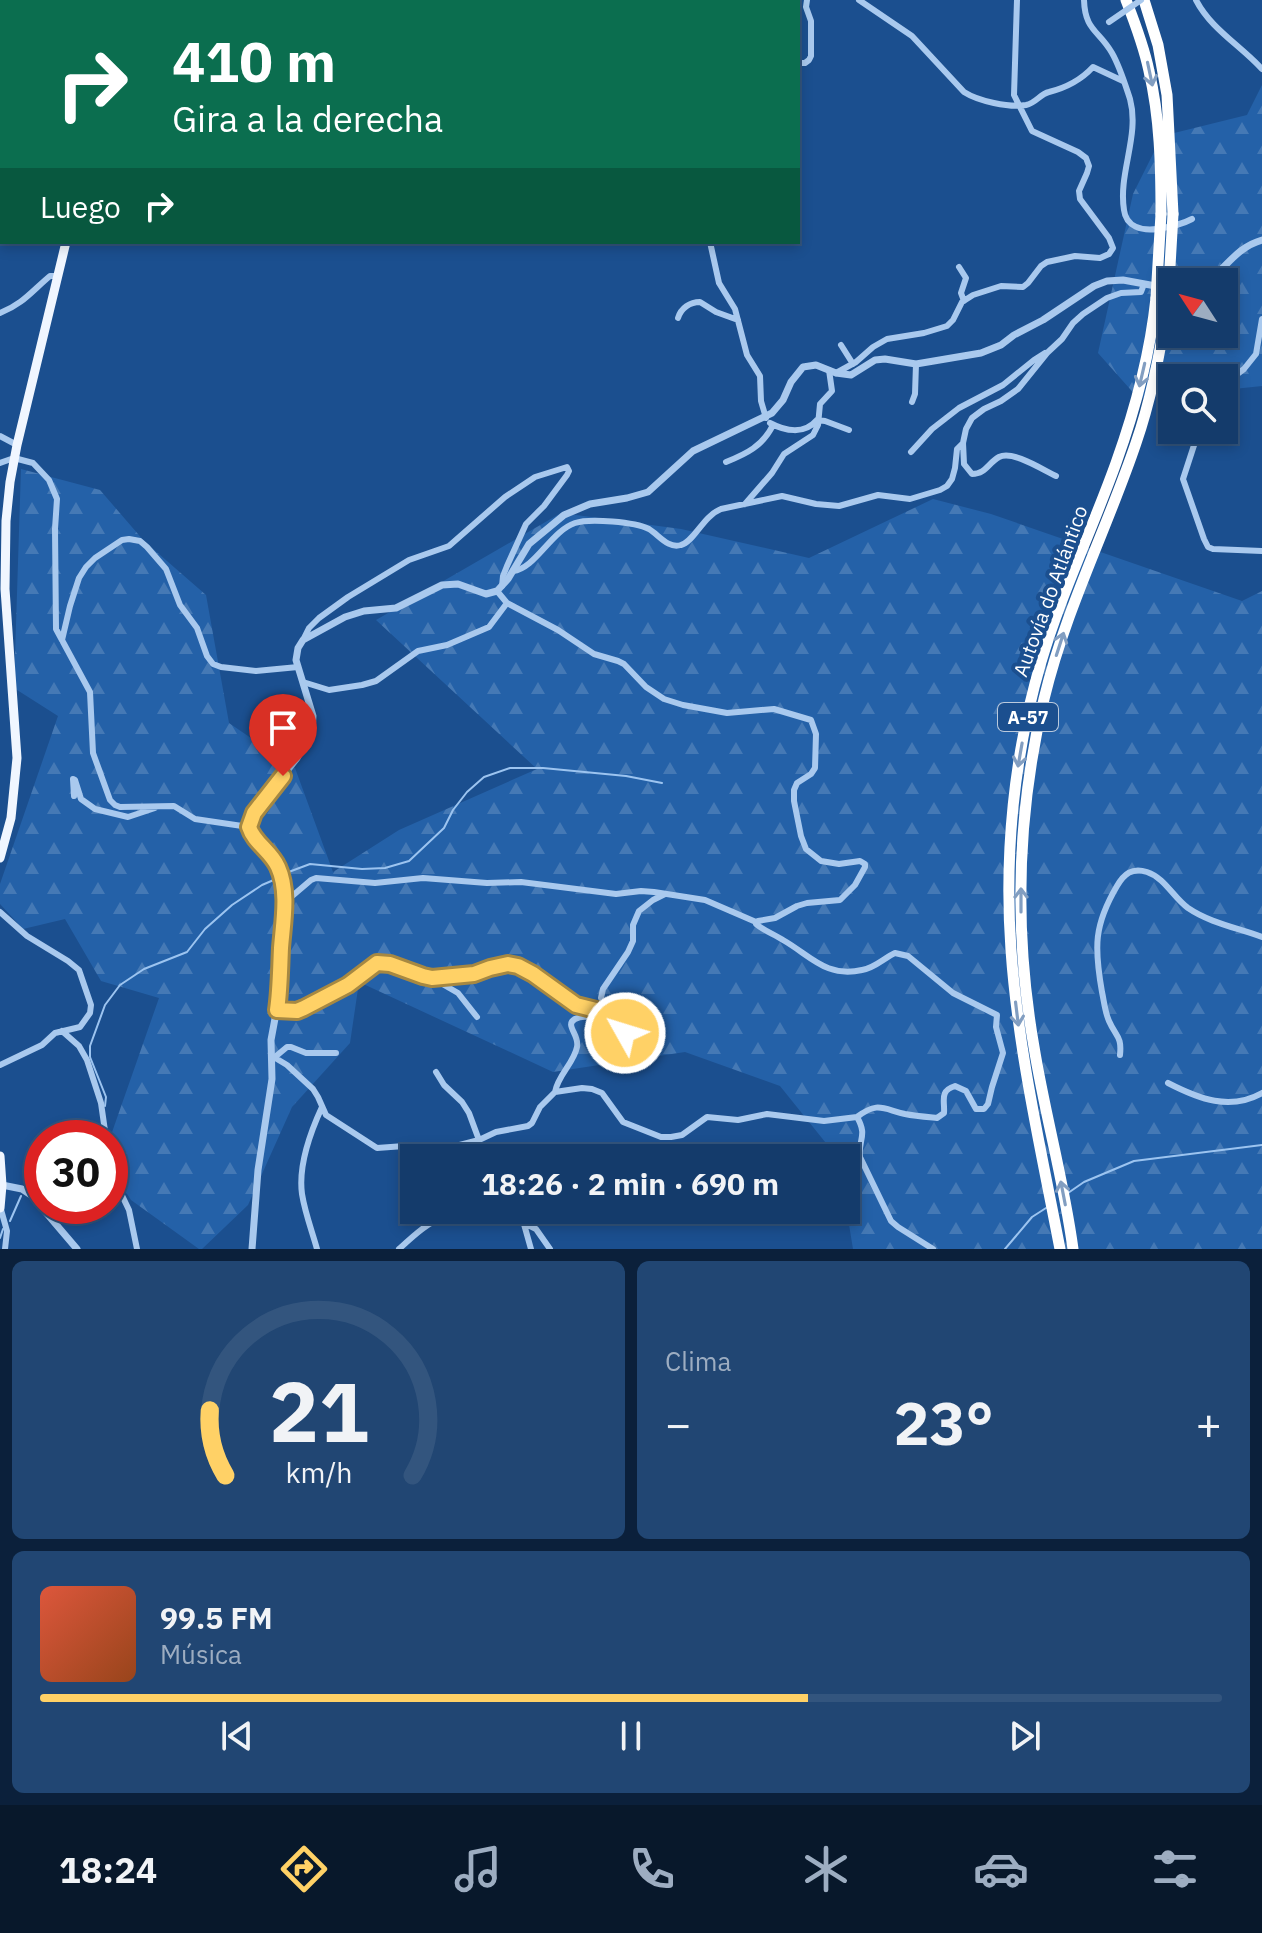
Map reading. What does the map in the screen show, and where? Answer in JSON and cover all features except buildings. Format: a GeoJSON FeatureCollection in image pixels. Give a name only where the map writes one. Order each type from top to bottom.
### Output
{"type":"FeatureCollection","features":[{"type":"Feature","properties":{"kind":"highway","name":"Autovía do Atlántico"},"geometry":{"type":"LineString","coordinates":[[1126,0],[1149,68],[1167,214]]}},
{"type":"Feature","properties":{"kind":"highway","name":"Autovía do Atlántico"},"geometry":{"type":"LineString","coordinates":[[1143,0],[1158,45],[1167,95],[1166,268]]}},
{"type":"Feature","properties":{"kind":"highway","name":"Autovía do Atlántico"},"geometry":{"type":"LineString","coordinates":[[1060,1249],[1019,1027],[1009,929],[1011,832],[1018,766],[1031,700],[1064,593],[1112,475],[1136,402],[1158,317]]}},
{"type":"Feature","properties":{"kind":"highway","name":"Autovía do Atlántico"},"geometry":{"type":"LineString","coordinates":[[1073,1246],[1033,1044],[1021,922],[1021,863],[1028,788],[1056,653],[1141,428],[1161,348]]}},
{"type":"Feature","properties":{"kind":"main road"},"geometry":{"type":"LineString","coordinates":[[0,858],[11,818],[17,758],[4,547],[10,482],[65,244]]}},
{"type":"Feature","properties":{"kind":"main road"},"geometry":{"type":"LineString","coordinates":[[0,1156],[0,1207]]}},
{"type":"Feature","properties":{"kind":"street"},"geometry":{"type":"LineString","coordinates":[[800,63],[805,63],[811,56],[811,21],[807,0]]}},
{"type":"Feature","properties":{"kind":"street"},"geometry":{"type":"LineString","coordinates":[[859,0],[912,36],[972,97],[1025,105],[1044,94],[1061,90],[1093,67],[1123,81]]}},
{"type":"Feature","properties":{"kind":"street"},"geometry":{"type":"LineString","coordinates":[[833,372],[853,364],[887,339],[947,326],[964,301],[973,295],[1001,286],[1023,287],[1047,262],[1075,256],[1100,258],[1113,248],[1080,199],[1079,191],[1089,166],[1086,158],[1032,131],[1014,95],[1017,0]]}},
{"type":"Feature","properties":{"kind":"street"},"geometry":{"type":"LineString","coordinates":[[1084,0],[1086,18],[1110,50],[1133,112],[1123,192],[1126,216],[1139,229],[1150,230],[1192,219]]}},
{"type":"Feature","properties":{"kind":"street"},"geometry":{"type":"LineString","coordinates":[[1094,31],[1143,0]]}},
{"type":"Feature","properties":{"kind":"street"},"geometry":{"type":"LineString","coordinates":[[1196,0],[1203,13],[1222,33],[1262,69]]}},
{"type":"Feature","properties":{"kind":"street"},"geometry":{"type":"LineString","coordinates":[[1222,268],[1249,244],[1262,240]]}},
{"type":"Feature","properties":{"kind":"street"},"geometry":{"type":"LineString","coordinates":[[710,244],[719,283],[735,309],[747,355],[760,376],[765,418],[773,425],[791,431],[812,426],[817,420]]}},
{"type":"Feature","properties":{"kind":"street"},"geometry":{"type":"LineString","coordinates":[[959,267],[966,278],[961,293],[964,301]]}},
{"type":"Feature","properties":{"kind":"street"},"geometry":{"type":"LineString","coordinates":[[0,313],[27,299],[50,276],[57,276]]}},
{"type":"Feature","properties":{"kind":"street"},"geometry":{"type":"LineString","coordinates":[[303,640],[345,617],[364,611],[396,608],[442,585],[458,584],[486,594],[500,588],[529,544],[564,515],[590,504],[648,492],[693,451],[765,418],[777,408],[803,367],[816,365],[851,375],[875,360],[916,364],[990,350],[1107,281],[1144,284],[1158,292]]}},
{"type":"Feature","properties":{"kind":"street"},"geometry":{"type":"LineString","coordinates":[[1056,476],[1013,456],[1000,457],[982,473],[972,474],[964,464],[966,429],[972,418],[1018,389],[1083,314],[1107,298],[1121,293],[1141,292],[1144,284]]}},
{"type":"Feature","properties":{"kind":"street"},"geometry":{"type":"LineString","coordinates":[[678,318],[681,310],[700,302],[738,320]]}},
{"type":"Feature","properties":{"kind":"street"},"geometry":{"type":"LineString","coordinates":[[1238,374],[1256,354],[1262,319]]}},
{"type":"Feature","properties":{"kind":"street"},"geometry":{"type":"LineString","coordinates":[[841,345],[853,364]]}},
{"type":"Feature","properties":{"kind":"street"},"geometry":{"type":"LineString","coordinates":[[911,452],[932,429],[959,408],[1003,385],[1047,353]]}},
{"type":"Feature","properties":{"kind":"street"},"geometry":{"type":"LineString","coordinates":[[912,402],[916,364]]}},
{"type":"Feature","properties":{"kind":"street"},"geometry":{"type":"LineString","coordinates":[[745,504],[784,454],[813,435],[818,425],[820,404],[832,391],[833,372]]}},
{"type":"Feature","properties":{"kind":"street"},"geometry":{"type":"LineString","coordinates":[[817,420],[849,430]]}},
{"type":"Feature","properties":{"kind":"street"},"geometry":{"type":"LineString","coordinates":[[726,462],[763,442],[773,425]]}},
{"type":"Feature","properties":{"kind":"street"},"geometry":{"type":"LineString","coordinates":[[0,436],[17,445]]}},
{"type":"Feature","properties":{"kind":"street"},"geometry":{"type":"LineString","coordinates":[[513,571],[528,565],[566,528],[577,523],[593,521],[647,528],[672,546],[680,546],[713,512],[782,496],[839,506],[878,495],[910,499],[925,495],[947,486],[955,468],[957,449],[963,443]]}},
{"type":"Feature","properties":{"kind":"street"},"geometry":{"type":"LineString","coordinates":[[1196,444],[1183,479],[1208,547],[1262,551]]}},
{"type":"Feature","properties":{"kind":"street"},"geometry":{"type":"LineString","coordinates":[[0,463],[14,458],[33,463],[49,480],[57,499],[56,629],[90,692],[93,753],[110,800],[120,807],[174,806],[195,819],[249,827]]}},
{"type":"Feature","properties":{"kind":"street"},"geometry":{"type":"LineString","coordinates":[[252,1249],[258,1170],[272,1079],[274,1056],[271,1040],[277,1010],[284,903],[277,864],[249,827],[254,813],[297,758],[312,731],[313,716],[297,654],[309,628],[319,618],[409,560],[449,546],[505,497],[535,477],[567,467],[569,471],[544,506],[526,524],[500,588],[507,603],[594,654],[618,661],[646,687],[672,702],[727,713],[774,709],[808,719],[813,724],[817,740],[815,768],[797,783],[794,790],[801,836],[806,849],[816,858],[832,863],[860,861],[865,864],[864,871],[840,900],[807,903],[775,918],[756,922]]}},
{"type":"Feature","properties":{"kind":"street"},"geometry":{"type":"LineString","coordinates":[[62,640],[75,592],[86,567],[122,540],[134,539],[147,547],[166,569],[180,605],[197,628],[213,664],[263,671],[298,667]]}},
{"type":"Feature","properties":{"kind":"street"},"geometry":{"type":"LineString","coordinates":[[303,682],[329,690],[376,681],[418,651],[447,645],[489,627],[507,603]]}},
{"type":"Feature","properties":{"kind":"street"},"geometry":{"type":"LineString","coordinates":[[74,796],[73,779],[81,799],[95,809],[128,817],[157,807]]}},
{"type":"Feature","properties":{"kind":"street"},"geometry":{"type":"LineString","coordinates":[[1120,1055],[1121,1043],[1108,1018],[1097,948],[1102,913],[1128,873],[1136,870],[1153,875],[1181,903],[1195,912],[1262,937]]}},
{"type":"Feature","properties":{"kind":"street"},"geometry":{"type":"LineString","coordinates":[[284,903],[316,878],[361,883],[423,878],[521,882],[572,887],[595,893],[641,891],[705,900],[756,922],[815,963],[835,971],[860,971],[892,954],[903,954],[953,993],[997,1015],[996,1027],[1003,1049],[984,1109],[976,1109],[966,1091],[955,1086],[945,1093],[942,1100],[944,1113],[937,1118],[904,1114],[885,1107],[870,1109],[857,1117],[824,1121],[767,1114],[738,1120],[710,1117],[682,1135],[661,1137],[623,1122],[598,1091],[587,1088],[555,1092]]}},
{"type":"Feature","properties":{"kind":"street"},"geometry":{"type":"LineString","coordinates":[[644,1062],[636,1045],[610,1017],[602,994],[633,941],[635,918],[643,906],[665,894]]}},
{"type":"Feature","properties":{"kind":"street"},"geometry":{"type":"LineString","coordinates":[[0,912],[27,936],[68,961],[82,975],[91,1005],[90,1013],[80,1027],[55,1033],[42,1045],[0,1065]]}},
{"type":"Feature","properties":{"kind":"street"},"geometry":{"type":"LineString","coordinates":[[277,1010],[297,1011],[304,1008],[348,985],[377,963],[390,964],[432,978],[458,993],[477,1017]]}},
{"type":"Feature","properties":{"kind":"street"},"geometry":{"type":"LineString","coordinates":[[432,978],[474,974],[508,964],[518,966],[576,1005],[610,1017]]}},
{"type":"Feature","properties":{"kind":"street"},"geometry":{"type":"LineString","coordinates":[[467,1144],[496,1132],[530,1125],[540,1107],[555,1092],[578,1046],[577,1035],[570,1026],[573,1020],[610,1017]]}},
{"type":"Feature","properties":{"kind":"street"},"geometry":{"type":"LineString","coordinates":[[62,1031],[79,1046],[87,1060],[103,1120]]}},
{"type":"Feature","properties":{"kind":"street"},"geometry":{"type":"LineString","coordinates":[[274,1056],[287,1047],[306,1053],[336,1053]]}},
{"type":"Feature","properties":{"kind":"street"},"geometry":{"type":"LineString","coordinates":[[274,1056],[316,1093],[326,1115],[333,1121],[377,1148],[400,1146]]}},
{"type":"Feature","properties":{"kind":"street"},"geometry":{"type":"LineString","coordinates":[[436,1072],[469,1113],[479,1140]]}},
{"type":"Feature","properties":{"kind":"street"},"geometry":{"type":"LineString","coordinates":[[1168,1083],[1184,1092],[1222,1102],[1240,1103],[1262,1093]]}},
{"type":"Feature","properties":{"kind":"street"},"geometry":{"type":"LineString","coordinates":[[317,1249],[301,1179],[308,1146],[322,1107]]}},
{"type":"Feature","properties":{"kind":"street"},"geometry":{"type":"LineString","coordinates":[[857,1117],[863,1132],[860,1157],[887,1214],[898,1227],[933,1249]]}},
{"type":"Feature","properties":{"kind":"street"},"geometry":{"type":"LineString","coordinates":[[1,1181],[31,1195],[77,1249]]}},
{"type":"Feature","properties":{"kind":"street"},"geometry":{"type":"LineString","coordinates":[[0,1207],[7,1231],[5,1249]]}},
{"type":"Feature","properties":{"kind":"street"},"geometry":{"type":"LineString","coordinates":[[128,1208],[137,1249]]}},
{"type":"Feature","properties":{"kind":"street"},"geometry":{"type":"LineString","coordinates":[[399,1249],[432,1224]]}},
{"type":"Feature","properties":{"kind":"street"},"geometry":{"type":"LineString","coordinates":[[524,1224],[531,1249]]}},
{"type":"Feature","properties":{"kind":"street"},"geometry":{"type":"LineString","coordinates":[[526,1224],[536,1229],[550,1249]]}},
{"type":"Feature","properties":{"kind":"green space"},"geometry":{"type":"Polygon","coordinates":[[[1262,85],[1262,386],[1238,389],[1238,364],[1158,364],[1158,396],[1138,398],[1098,353],[1133,194],[1162,136],[1247,115],[1262,85]]]}},
{"type":"Feature","properties":{"kind":"green space"},"geometry":{"type":"Polygon","coordinates":[[[21,469],[100,490],[144,541],[206,595],[229,723],[295,768],[333,872],[399,830],[537,769],[376,620],[561,513],[681,529],[809,558],[933,499],[991,514],[1242,601],[1262,591],[1262,1249],[853,1249],[849,1224],[860,1224],[860,1144],[827,1144],[780,1086],[685,1052],[553,1072],[359,982],[350,1043],[292,1107],[248,1205],[199,1249],[128,1195],[128,1120],[116,1120],[159,998],[101,981],[65,919],[23,929],[0,904],[0,884],[58,716],[14,688],[21,469]]]}},
{"type":"Feature","properties":{"kind":"waterway"},"geometry":{"type":"LineString","coordinates":[[286,873],[310,864],[362,869],[385,868],[409,861],[444,828],[467,792],[484,777],[510,768],[626,776],[662,783]]}},
{"type":"Feature","properties":{"kind":"waterway"},"geometry":{"type":"LineString","coordinates":[[105,1106],[106,1097],[90,1057],[90,1046],[105,1005],[120,985],[144,969],[187,952],[205,929],[232,905],[276,879]]}},
{"type":"Feature","properties":{"kind":"waterway"},"geometry":{"type":"LineString","coordinates":[[1068,1193],[1084,1182],[1134,1161],[1262,1145]]}},
{"type":"Feature","properties":{"kind":"waterway"},"geometry":{"type":"LineString","coordinates":[[10,1221],[21,1196]]}},
{"type":"Feature","properties":{"kind":"waterway"},"geometry":{"type":"LineString","coordinates":[[1005,1249],[1032,1217],[1046,1208]]}},
{"type":"Feature","properties":{"kind":"waterway"},"geometry":{"type":"LineString","coordinates":[[0,1238],[3,1229]]}},
{"type":"Feature","properties":{"kind":"route"},"geometry":{"type":"LineString","coordinates":[[283,776],[254,813],[249,827],[253,836],[272,855],[283,886],[277,1010],[297,1011],[304,1008],[348,985],[377,963],[390,964],[432,978],[474,974],[508,964],[533,974],[576,1005],[608,1013],[625,1033]]}}]}
